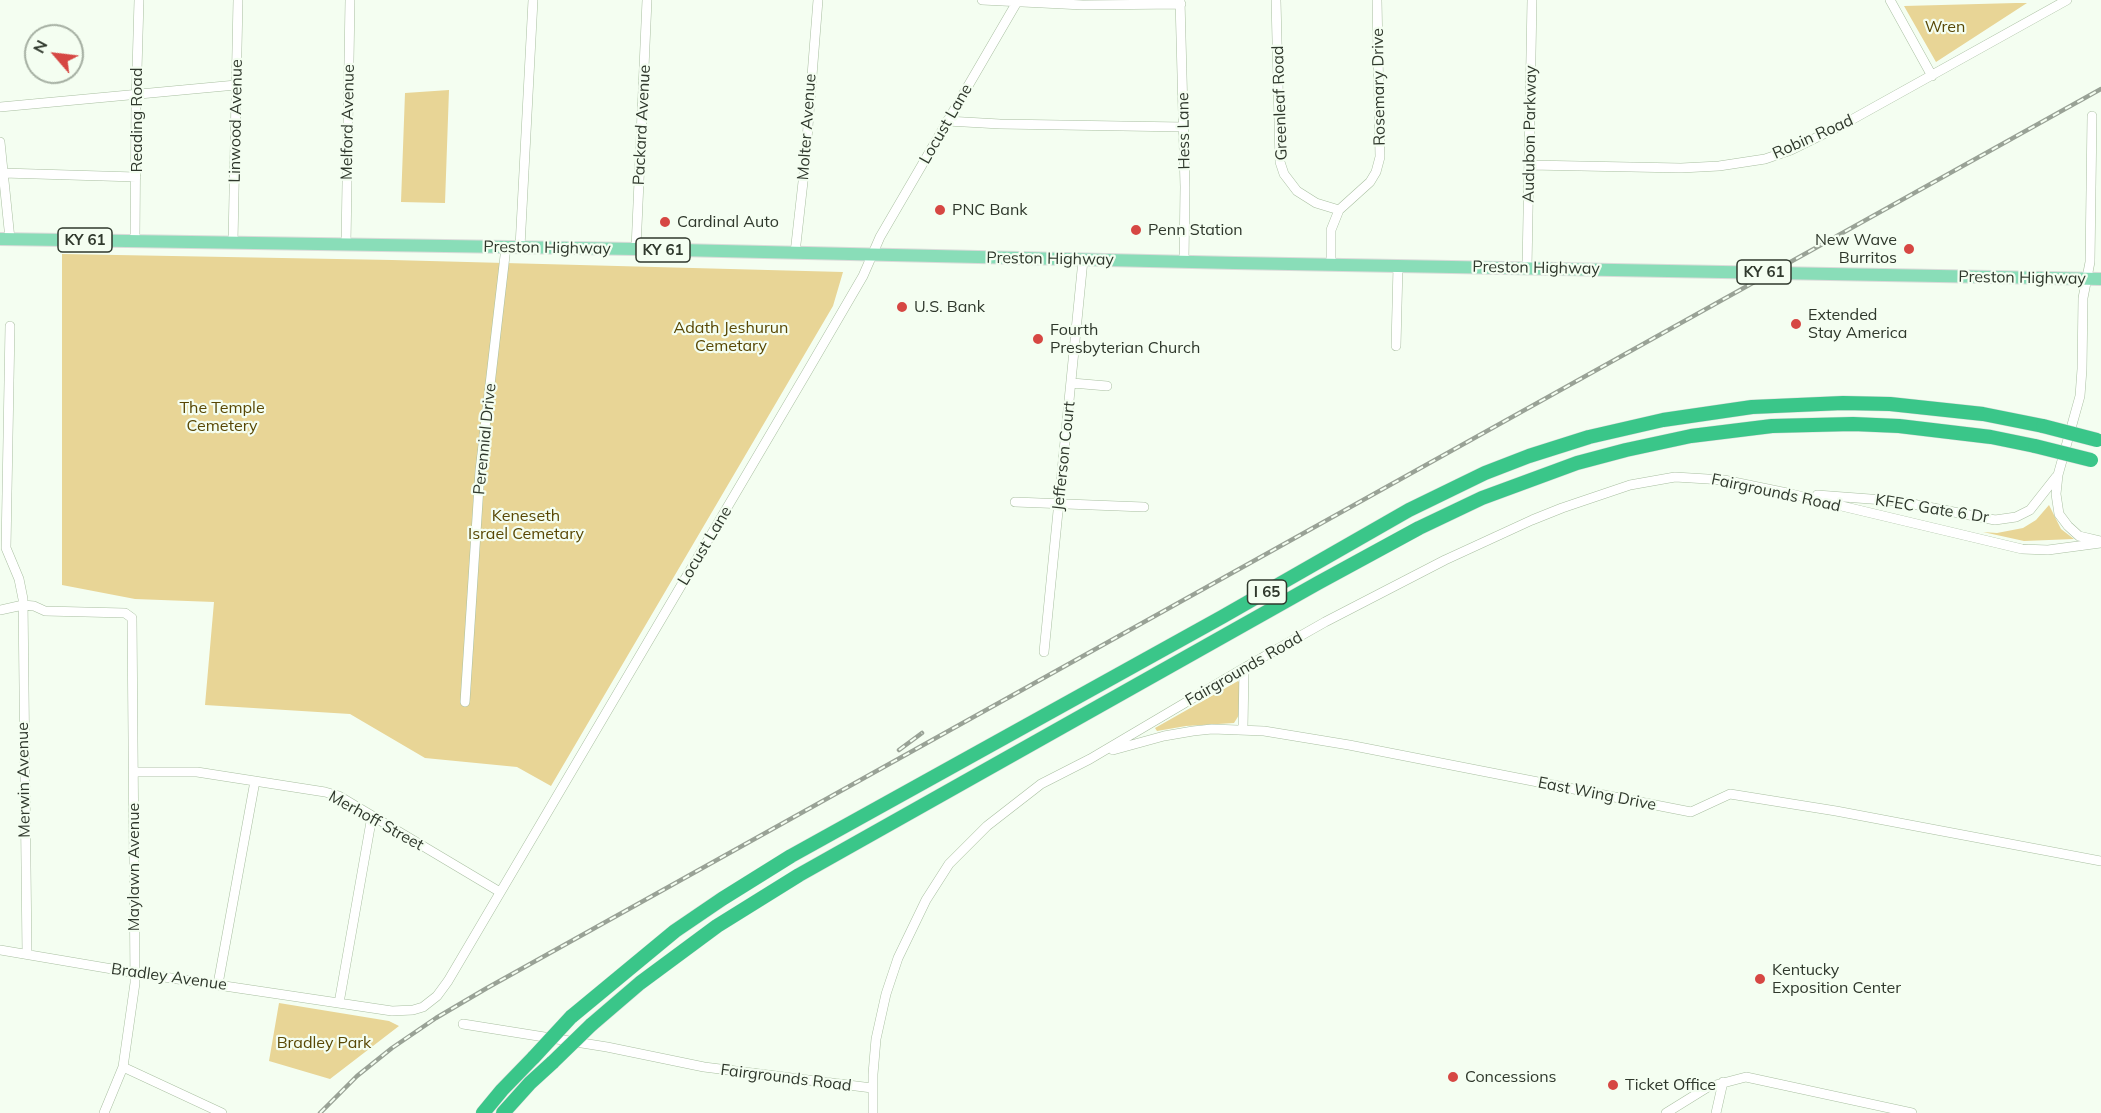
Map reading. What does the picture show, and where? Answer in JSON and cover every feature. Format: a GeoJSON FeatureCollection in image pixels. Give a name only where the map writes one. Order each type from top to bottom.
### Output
{"type":"FeatureCollection","features":[{"type":"Feature","properties":{"kind":"highway","name":"I 65"},"geometry":{"type":"LineString","coordinates":[[483,1113],[571,1017],[675,931],[722,899],[792,856],[1222,617],[1400,515],[1485,473],[1529,456],[1620,429],[1663,420],[1752,407],[1843,403],[1890,404],[1983,414],[2043,426],[2099,441]]}},
{"type":"Feature","properties":{"kind":"highway","name":"I 65"},"geometry":{"type":"LineString","coordinates":[[503,1113],[530,1083],[591,1025],[640,983],[717,926],[799,875],[1318,583],[1419,528],[1482,498],[1549,472],[1626,450],[1691,436],[1772,426],[1852,424],[1899,426],[1992,437],[2096,462]]}},
{"type":"Feature","properties":{"kind":"main road","name":"Preston Highway"},"geometry":{"type":"LineString","coordinates":[[5,239],[636,249],[1083,260],[2101,279]]}},
{"type":"Feature","properties":{"kind":"street","name":"Reading Road"},"geometry":{"type":"LineString","coordinates":[[135,240],[139,0]]}},
{"type":"Feature","properties":{"kind":"street","name":"Linwood Avenue"},"geometry":{"type":"LineString","coordinates":[[233,242],[238,0]]}},
{"type":"Feature","properties":{"kind":"street","name":"Melford Avenue"},"geometry":{"type":"LineString","coordinates":[[346,244],[350,0]]}},
{"type":"Feature","properties":{"kind":"street"},"geometry":{"type":"LineString","coordinates":[[520,247],[533,0]]}},
{"type":"Feature","properties":{"kind":"street","name":"Packard Avenue"},"geometry":{"type":"LineString","coordinates":[[636,249],[648,0]]}},
{"type":"Feature","properties":{"kind":"street","name":"Molter Avenue"},"geometry":{"type":"LineString","coordinates":[[795,253],[805,164],[818,0]]}},
{"type":"Feature","properties":{"kind":"street"},"geometry":{"type":"LineString","coordinates":[[982,0],[1095,5],[1180,2]]}},
{"type":"Feature","properties":{"kind":"street","name":"Greenleaf Road"},"geometry":{"type":"LineString","coordinates":[[1276,0],[1280,162],[1284,174],[1297,190],[1316,203],[1339,210]]}},
{"type":"Feature","properties":{"kind":"street","name":"Rosemary Drive"},"geometry":{"type":"LineString","coordinates":[[1339,210],[1370,182],[1378,165],[1380,148],[1377,0]]}},
{"type":"Feature","properties":{"kind":"street","name":"Audubon Parkway"},"geometry":{"type":"LineString","coordinates":[[1527,268],[1532,0]]}},
{"type":"Feature","properties":{"kind":"street"},"geometry":{"type":"LineString","coordinates":[[1890,0],[1932,76]]}},
{"type":"Feature","properties":{"kind":"street","name":"Robin Road"},"geometry":{"type":"LineString","coordinates":[[1530,165],[1681,168],[1719,166],[1757,160],[1805,144],[2067,0]]}},
{"type":"Feature","properties":{"kind":"street","name":"Locust Lane"},"geometry":{"type":"LineString","coordinates":[[339,1003],[403,1012],[413,1010],[430,1002],[448,981],[863,276],[880,237],[1017,2]]}},
{"type":"Feature","properties":{"kind":"street","name":"Hess Lane"},"geometry":{"type":"LineString","coordinates":[[1180,2],[1184,127],[1184,262]]}},
{"type":"Feature","properties":{"kind":"street"},"geometry":{"type":"LineString","coordinates":[[0,107],[236,85]]}},
{"type":"Feature","properties":{"kind":"street"},"geometry":{"type":"LineString","coordinates":[[2092,116],[2097,137],[2091,262],[2082,298],[2080,396],[2058,475],[2056,494],[2059,514],[2068,526],[2079,536],[2101,542]]}},
{"type":"Feature","properties":{"kind":"street"},"geometry":{"type":"LineString","coordinates":[[947,121],[1184,127]]}},
{"type":"Feature","properties":{"kind":"street"},"geometry":{"type":"LineString","coordinates":[[0,142],[5,239]]}},
{"type":"Feature","properties":{"kind":"street"},"geometry":{"type":"LineString","coordinates":[[3,173],[136,177]]}},
{"type":"Feature","properties":{"kind":"street"},"geometry":{"type":"LineString","coordinates":[[1331,264],[1331,230],[1339,210]]}},
{"type":"Feature","properties":{"kind":"street","name":"Perennial Drive"},"geometry":{"type":"LineString","coordinates":[[465,702],[480,471],[506,247]]}},
{"type":"Feature","properties":{"kind":"street","name":"Jefferson Court"},"geometry":{"type":"LineString","coordinates":[[1044,652],[1083,260]]}},
{"type":"Feature","properties":{"kind":"street"},"geometry":{"type":"LineString","coordinates":[[1396,346],[1398,266]]}},
{"type":"Feature","properties":{"kind":"street","name":"Merwin Avenue"},"geometry":{"type":"LineString","coordinates":[[10,326],[5,372],[4,486],[6,548],[19,579],[23,605],[27,954]]}},
{"type":"Feature","properties":{"kind":"street"},"geometry":{"type":"LineString","coordinates":[[1072,382],[1107,386]]}},
{"type":"Feature","properties":{"kind":"street","name":"KFEC Gate 6 Dr"},"geometry":{"type":"LineString","coordinates":[[1787,493],[1897,501],[1995,520],[2016,517],[2030,510],[2058,475]]}},
{"type":"Feature","properties":{"kind":"street","name":"Fairgrounds Road"},"geometry":{"type":"LineString","coordinates":[[463,1024],[704,1067],[872,1088],[876,1039],[886,994],[901,949],[926,900],[949,864],[987,826],[1041,784],[1090,759],[1325,622],[1445,560],[1532,520],[1619,489],[1657,479],[1686,477],[1724,480],[2022,549],[2048,550],[2101,542]]}},
{"type":"Feature","properties":{"kind":"street"},"geometry":{"type":"LineString","coordinates":[[1015,502],[1144,507]]}},
{"type":"Feature","properties":{"kind":"street"},"geometry":{"type":"LineString","coordinates":[[0,610],[23,605]]}},
{"type":"Feature","properties":{"kind":"street","name":"Maylawn Avenue"},"geometry":{"type":"LineString","coordinates":[[23,605],[34,606],[45,611],[125,614],[132,618],[136,972],[123,1067],[104,1113]]}},
{"type":"Feature","properties":{"kind":"street"},"geometry":{"type":"LineString","coordinates":[[1243,729],[1244,668]]}},
{"type":"Feature","properties":{"kind":"street","name":"East Wing Drive"},"geometry":{"type":"LineString","coordinates":[[1090,759],[1118,748],[1164,736],[1212,729],[1278,732],[1691,812],[1730,794],[1836,811],[2101,861]]}},
{"type":"Feature","properties":{"kind":"street","name":"Merhoff Street"},"geometry":{"type":"LineString","coordinates":[[135,772],[197,772],[339,796],[500,892]]}},
{"type":"Feature","properties":{"kind":"street"},"geometry":{"type":"LineString","coordinates":[[218,984],[255,781]]}},
{"type":"Feature","properties":{"kind":"street"},"geometry":{"type":"LineString","coordinates":[[339,1003],[372,816]]}},
{"type":"Feature","properties":{"kind":"street","name":"Bradley Avenue"},"geometry":{"type":"LineString","coordinates":[[0,950],[339,1003]]}},
{"type":"Feature","properties":{"kind":"street"},"geometry":{"type":"LineString","coordinates":[[123,1067],[222,1113]]}},
{"type":"Feature","properties":{"kind":"street"},"geometry":{"type":"LineString","coordinates":[[1666,1113],[1708,1087],[1746,1077],[1912,1113]]}},
{"type":"Feature","properties":{"kind":"street"},"geometry":{"type":"LineString","coordinates":[[1716,1113],[1723,1082]]}},
{"type":"Feature","properties":{"kind":"street"},"geometry":{"type":"LineString","coordinates":[[872,1088],[873,1113]]}},
{"type":"Feature","properties":{"kind":"green space","name":"Wren"},"geometry":{"type":"Polygon","coordinates":[[[2027,3],[1936,62],[1904,6],[2027,3]]]}},
{"type":"Feature","properties":{"kind":"green space"},"geometry":{"type":"Polygon","coordinates":[[[449,90],[445,203],[401,202],[405,93],[449,90]]]}},
{"type":"Feature","properties":{"kind":"green space"},"geometry":{"type":"Polygon","coordinates":[[[62,254],[843,272],[833,306],[551,786],[517,767],[425,758],[350,714],[205,705],[214,602],[135,599],[62,585],[62,254]]]}},
{"type":"Feature","properties":{"kind":"green space"},"geometry":{"type":"Polygon","coordinates":[[[2049,505],[2061,529],[2074,539],[2024,541],[1983,532],[1997,533],[2023,528],[2036,520],[2049,505]]]}},
{"type":"Feature","properties":{"kind":"green space"},"geometry":{"type":"Polygon","coordinates":[[[1238,681],[1241,684],[1239,715],[1234,723],[1186,726],[1157,731],[1155,728],[1238,681]]]}},
{"type":"Feature","properties":{"kind":"green space","name":"Bradley Park"},"geometry":{"type":"Polygon","coordinates":[[[279,1003],[389,1021],[399,1026],[330,1079],[269,1061],[279,1003]]]}},
{"type":"Feature","properties":{"kind":"railway"},"geometry":{"type":"LineString","coordinates":[[320,1113],[357,1076],[392,1048],[436,1018],[487,988],[2101,89]]}},
{"type":"Feature","properties":{"kind":"railway"},"geometry":{"type":"LineString","coordinates":[[899,750],[922,733]]}},
{"type":"Feature","properties":{"kind":"place","name":"PNC Bank"},"geometry":{"type":"Point","coordinates":[940,210]}},
{"type":"Feature","properties":{"kind":"place","name":"Cardinal Auto"},"geometry":{"type":"Point","coordinates":[665,222]}},
{"type":"Feature","properties":{"kind":"place","name":"Penn Station"},"geometry":{"type":"Point","coordinates":[1136,230]}},
{"type":"Feature","properties":{"kind":"place","name":"New Wave Burritos"},"geometry":{"type":"Point","coordinates":[1909,249]}},
{"type":"Feature","properties":{"kind":"place","name":"U.S. Bank"},"geometry":{"type":"Point","coordinates":[902,307]}},
{"type":"Feature","properties":{"kind":"place","name":"Extended Stay America"},"geometry":{"type":"Point","coordinates":[1796,324]}},
{"type":"Feature","properties":{"kind":"place","name":"Fourth Presbyterian Church"},"geometry":{"type":"Point","coordinates":[1038,339]}},
{"type":"Feature","properties":{"kind":"place","name":"Kentucky Exposition Center"},"geometry":{"type":"Point","coordinates":[1760,979]}},
{"type":"Feature","properties":{"kind":"place","name":"Concessions"},"geometry":{"type":"Point","coordinates":[1453,1077]}},
{"type":"Feature","properties":{"kind":"place","name":"Ticket Office"},"geometry":{"type":"Point","coordinates":[1613,1085]}},
{"type":"Feature","properties":{"kind":"park label","name":"Adath Jeshurun Cemetary"},"geometry":{"type":"Point","coordinates":[731,337]}},
{"type":"Feature","properties":{"kind":"park label","name":"The Temple Cemetery"},"geometry":{"type":"Point","coordinates":[222,417]}},
{"type":"Feature","properties":{"kind":"park label","name":"Keneseth Israel Cemetary"},"geometry":{"type":"Point","coordinates":[526,525]}}]}
